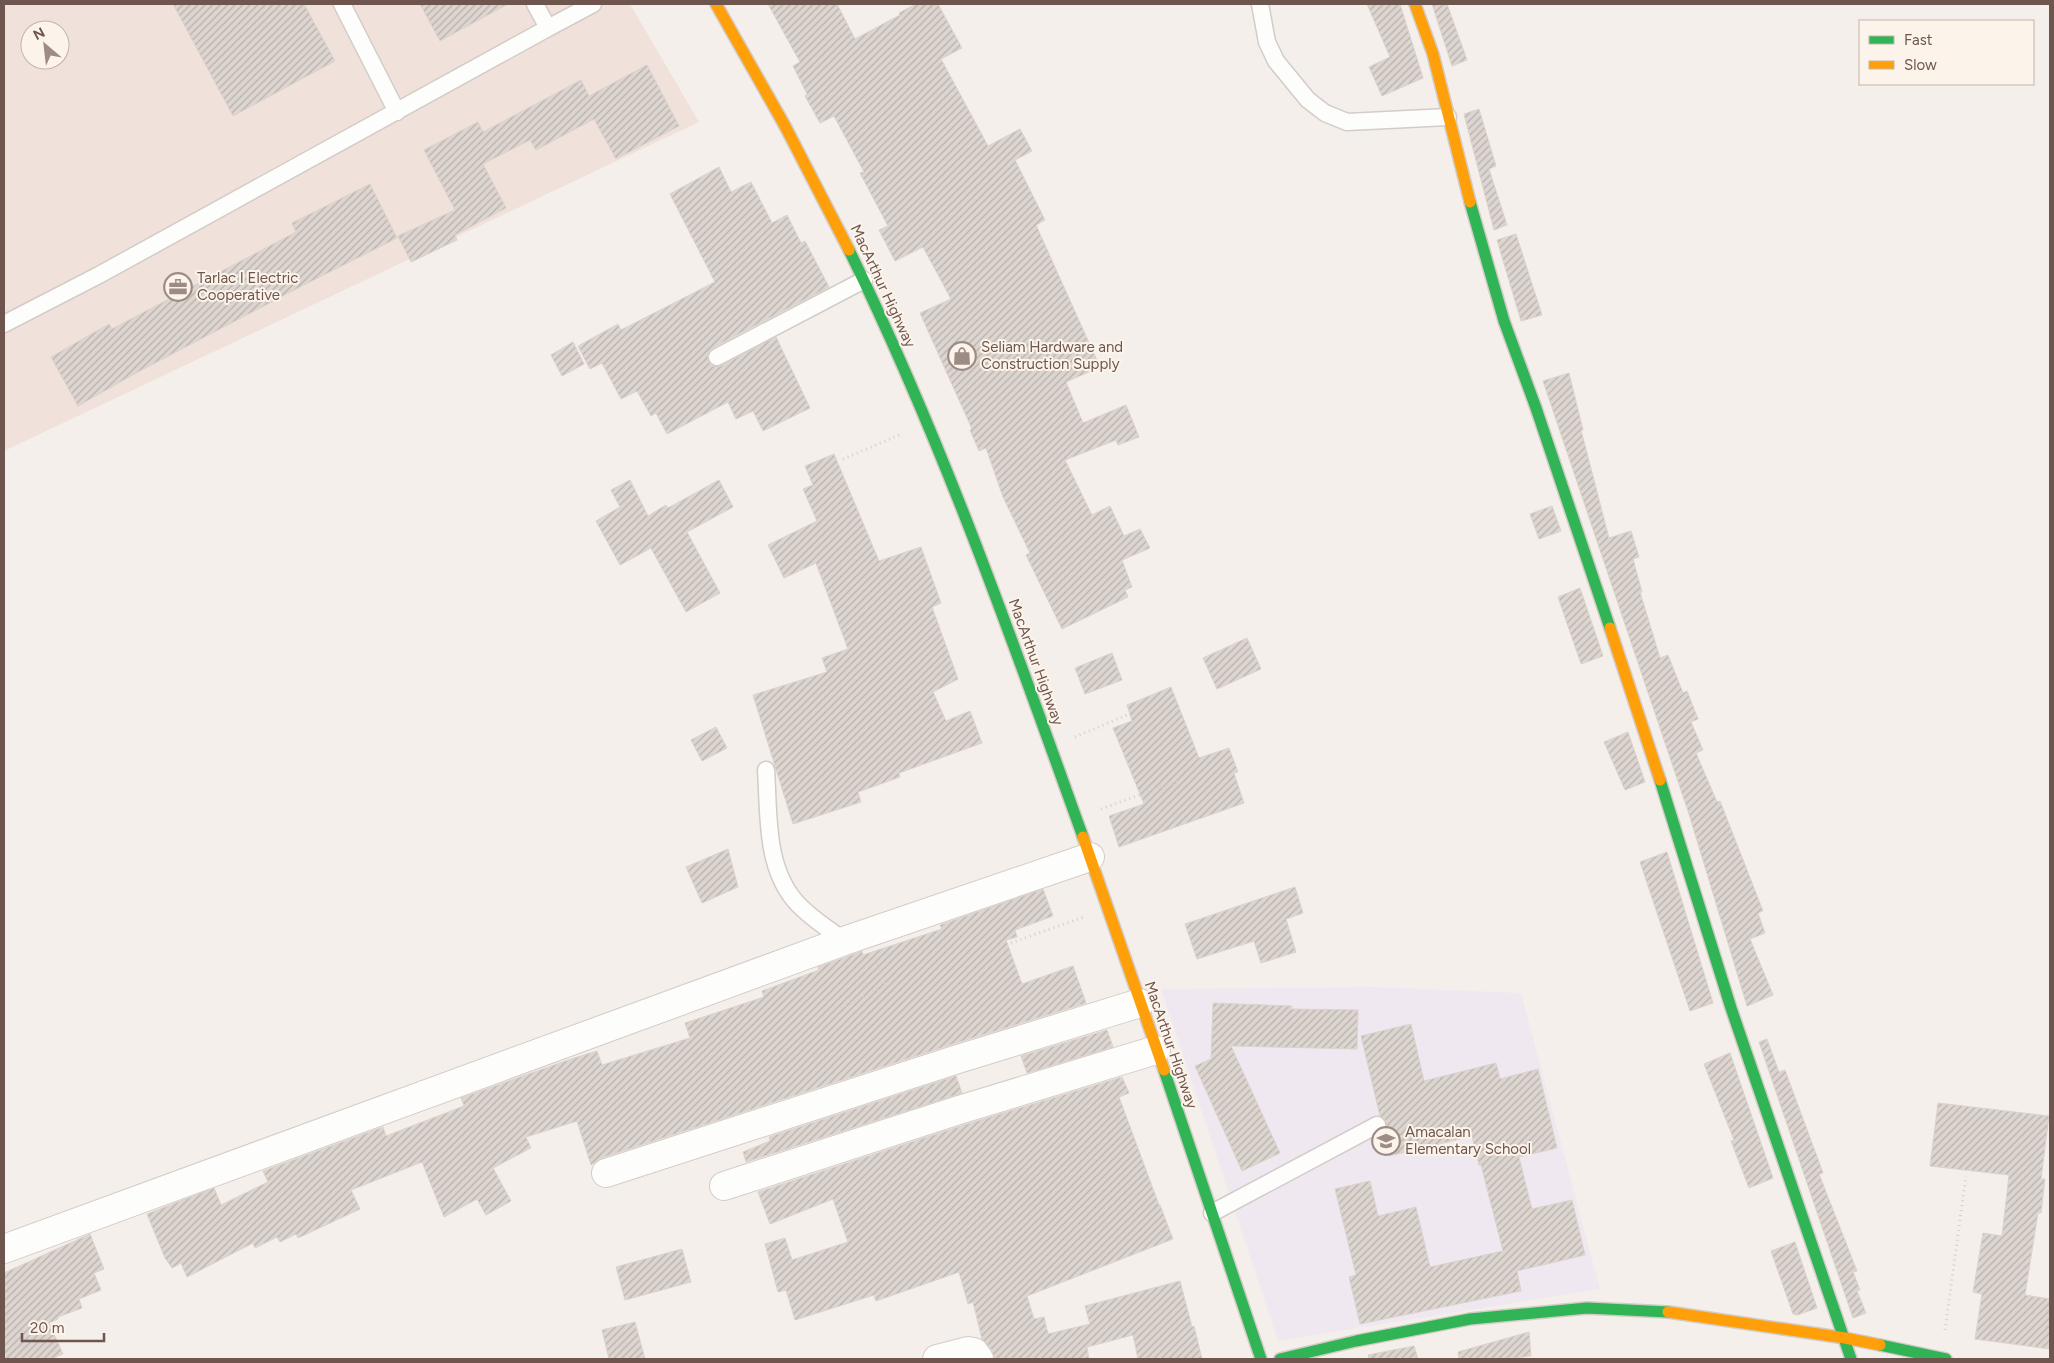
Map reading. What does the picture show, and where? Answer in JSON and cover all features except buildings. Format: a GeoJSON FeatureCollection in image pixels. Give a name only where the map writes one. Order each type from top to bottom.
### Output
{"type":"FeatureCollection","features":[{"type":"Feature","properties":{"kind":"main road","name":"MacArthur Highway"},"geometry":{"type":"LineString","coordinates":[[716,4],[772,100],[864,280],[928,423],[1077,818],[1261,1359]]}},
{"type":"Feature","properties":{"kind":"main road"},"geometry":{"type":"LineString","coordinates":[[1415,4],[1434,54],[1467,192],[1504,321],[1536,408],[1671,812],[1735,1018],[1851,1359]]}},
{"type":"Feature","properties":{"kind":"main road"},"geometry":{"type":"LineString","coordinates":[[1280,1359],[1356,1341],[1470,1318],[1586,1308],[1656,1311],[1845,1338],[1944,1359]]}},
{"type":"Feature","properties":{"kind":"street"},"geometry":{"type":"LineString","coordinates":[[4,1250],[856,937],[1090,857]]}},
{"type":"Feature","properties":{"kind":"street"},"geometry":{"type":"LineString","coordinates":[[606,1173],[1140,1002]]}},
{"type":"Feature","properties":{"kind":"street"},"geometry":{"type":"LineString","coordinates":[[724,1186],[960,1110],[1156,1050]]}},
{"type":"Feature","properties":{"kind":"street"},"geometry":{"type":"LineString","coordinates":[[938,1359],[968,1351],[974,1352],[979,1359]]}},
{"type":"Feature","properties":{"kind":"lane"},"geometry":{"type":"LineString","coordinates":[[342,4],[397,112]]}},
{"type":"Feature","properties":{"kind":"lane"},"geometry":{"type":"LineString","coordinates":[[535,4],[548,28]]}},
{"type":"Feature","properties":{"kind":"lane"},"geometry":{"type":"LineString","coordinates":[[4,324],[99,275],[593,4]]}},
{"type":"Feature","properties":{"kind":"lane"},"geometry":{"type":"LineString","coordinates":[[1260,4],[1267,42],[1276,61],[1308,100],[1326,113],[1347,122],[1448,117]]}},
{"type":"Feature","properties":{"kind":"lane"},"geometry":{"type":"LineString","coordinates":[[717,356],[864,280]]}},
{"type":"Feature","properties":{"kind":"lane"},"geometry":{"type":"LineString","coordinates":[[766,770],[771,836],[776,868],[785,888],[797,904],[856,937]]}},
{"type":"Feature","properties":{"kind":"lane"},"geometry":{"type":"LineString","coordinates":[[1212,1213],[1377,1126]]}},
{"type":"Feature","properties":{"kind":"path"},"geometry":{"type":"LineString","coordinates":[[843,459],[928,423]]}},
{"type":"Feature","properties":{"kind":"path"},"geometry":{"type":"LineString","coordinates":[[1051,747],[1127,715]]}},
{"type":"Feature","properties":{"kind":"path"},"geometry":{"type":"LineString","coordinates":[[1077,818],[1178,781]]}},
{"type":"Feature","properties":{"kind":"path"},"geometry":{"type":"LineString","coordinates":[[1011,943],[1108,908]]}},
{"type":"Feature","properties":{"kind":"path"},"geometry":{"type":"LineString","coordinates":[[841,1008],[879,990],[884,982],[856,937]]}},
{"type":"Feature","properties":{"kind":"path"},"geometry":{"type":"LineString","coordinates":[[1944,1359],[1966,1176]]}},
{"type":"Feature","properties":{"kind":"shaded area","name":"Tarlac I Electric Cooperative"},"geometry":{"type":"Polygon","coordinates":[[[4,4],[630,4],[699,122],[4,451],[4,4]]]}},
{"type":"Feature","properties":{"kind":"shaded area","name":"Amacalan Elementary School"},"geometry":{"type":"Polygon","coordinates":[[[1375,987],[1521,993],[1600,1289],[1278,1341],[1161,989],[1375,987]]]}},
{"type":"Feature","properties":{"kind":"traffic: fast"},"geometry":{"type":"LineString","coordinates":[[1470,202],[1504,321],[1536,408],[1610,628]]}},
{"type":"Feature","properties":{"kind":"traffic: fast"},"geometry":{"type":"LineString","coordinates":[[849,250],[915,394],[945,467],[1030,688],[1083,837]]}},
{"type":"Feature","properties":{"kind":"traffic: fast"},"geometry":{"type":"LineString","coordinates":[[1660,780],[1731,1008],[1851,1359]]}},
{"type":"Feature","properties":{"kind":"traffic: fast"},"geometry":{"type":"LineString","coordinates":[[1164,1070],[1261,1359]]}},
{"type":"Feature","properties":{"kind":"traffic: fast"},"geometry":{"type":"LineString","coordinates":[[1280,1359],[1356,1341],[1470,1319],[1587,1308],[1668,1312]]}},
{"type":"Feature","properties":{"kind":"traffic: fast"},"geometry":{"type":"LineString","coordinates":[[1880,1345],[1946,1359]]}},
{"type":"Feature","properties":{"kind":"traffic: slow"},"geometry":{"type":"LineString","coordinates":[[716,4],[785,126],[849,250]]}},
{"type":"Feature","properties":{"kind":"traffic: slow"},"geometry":{"type":"LineString","coordinates":[[1415,4],[1433,54],[1470,202]]}},
{"type":"Feature","properties":{"kind":"traffic: slow"},"geometry":{"type":"LineString","coordinates":[[1610,628],[1660,780]]}},
{"type":"Feature","properties":{"kind":"traffic: slow"},"geometry":{"type":"LineString","coordinates":[[1083,837],[1164,1070]]}},
{"type":"Feature","properties":{"kind":"traffic: slow"},"geometry":{"type":"LineString","coordinates":[[1668,1312],[1845,1338],[1880,1345]]}},
{"type":"Feature","properties":{"kind":"place","name":"Tarlac I Electric Cooperative"},"geometry":{"type":"Point","coordinates":[178,287]}},
{"type":"Feature","properties":{"kind":"place","name":"Seliam Hardware and Construction Supply"},"geometry":{"type":"Point","coordinates":[962,356]}},
{"type":"Feature","properties":{"kind":"place","name":"Amacalan Elementary School"},"geometry":{"type":"Point","coordinates":[1386,1141]}}]}
